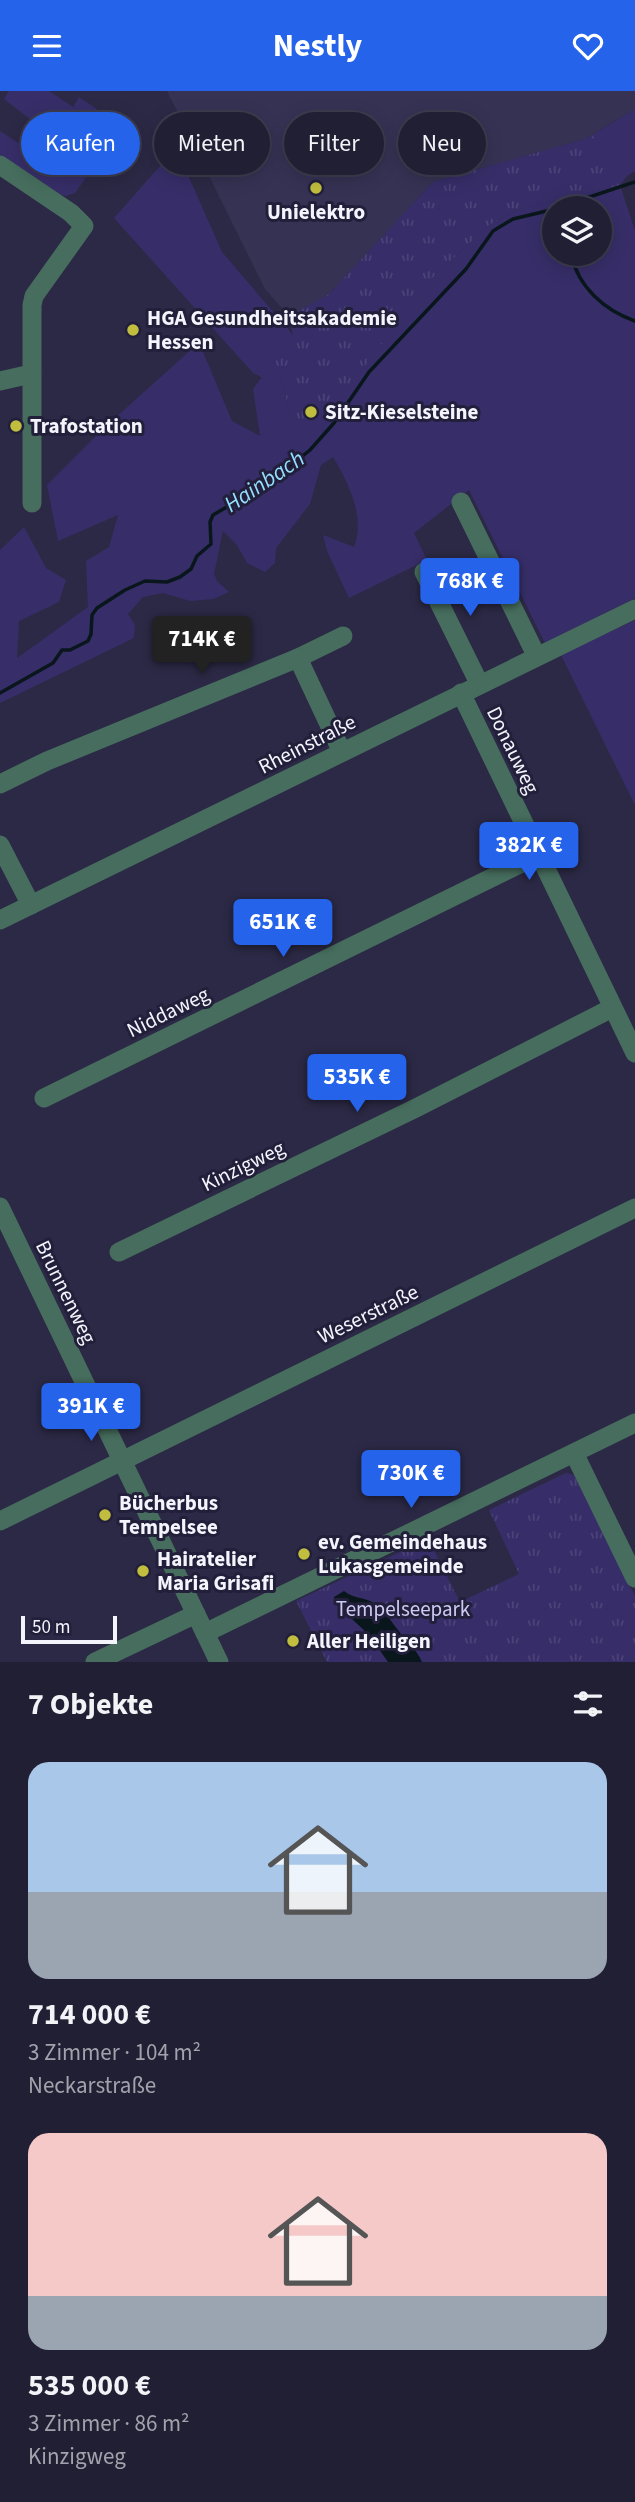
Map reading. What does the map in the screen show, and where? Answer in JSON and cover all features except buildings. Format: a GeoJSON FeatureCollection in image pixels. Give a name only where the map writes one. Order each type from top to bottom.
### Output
{"type":"FeatureCollection","features":[{"type":"Feature","properties":{"kind":"street"},"geometry":{"type":"LineString","coordinates":[[0,165],[71,213],[84,226],[34,296],[32,503]]}},
{"type":"Feature","properties":{"kind":"street"},"geometry":{"type":"LineString","coordinates":[[0,381],[32,374]]}},
{"type":"Feature","properties":{"kind":"street"},"geometry":{"type":"LineString","coordinates":[[461,502],[536,655]]}},
{"type":"Feature","properties":{"kind":"street"},"geometry":{"type":"LineString","coordinates":[[424,572],[479,683]]}},
{"type":"Feature","properties":{"kind":"street","name":"Rheinstraße"},"geometry":{"type":"LineString","coordinates":[[0,920],[635,608]]}},
{"type":"Feature","properties":{"kind":"street"},"geometry":{"type":"LineString","coordinates":[[0,784],[47,761],[298,659],[344,636]]}},
{"type":"Feature","properties":{"kind":"street"},"geometry":{"type":"LineString","coordinates":[[298,659],[342,751]]}},
{"type":"Feature","properties":{"kind":"street","name":"Donauweg"},"geometry":{"type":"LineString","coordinates":[[461,693],[635,1053]]}},
{"type":"Feature","properties":{"kind":"street"},"geometry":{"type":"LineString","coordinates":[[0,845],[31,905]]}},
{"type":"Feature","properties":{"kind":"street","name":"Niddaweg"},"geometry":{"type":"LineString","coordinates":[[44,1098],[538,855]]}},
{"type":"Feature","properties":{"kind":"street","name":"Kinzigweg"},"geometry":{"type":"LineString","coordinates":[[119,1252],[416,1108],[612,1008]]}},
{"type":"Feature","properties":{"kind":"street","name":"Weserstraße"},"geometry":{"type":"LineString","coordinates":[[0,1521],[635,1208]]}},
{"type":"Feature","properties":{"kind":"street","name":"Brunnenweg"},"geometry":{"type":"LineString","coordinates":[[2,1214],[219,1662]]}},
{"type":"Feature","properties":{"kind":"street"},"geometry":{"type":"LineString","coordinates":[[205,1633],[635,1423]]}},
{"type":"Feature","properties":{"kind":"street"},"geometry":{"type":"LineString","coordinates":[[574,1453],[635,1578]]}},
{"type":"Feature","properties":{"kind":"street"},"geometry":{"type":"LineString","coordinates":[[95,1662],[196,1614]]}},
{"type":"Feature","properties":{"kind":"shaded area"},"geometry":{"type":"Polygon","coordinates":[[[167,91],[635,91],[635,109],[585,139],[486,167],[486,112],[398,112],[398,175],[458,175],[433,182],[329,294],[289,316],[265,289],[209,175],[270,175],[270,112],[177,112],[167,91]]]}},
{"type":"Feature","properties":{"kind":"shaded area"},"geometry":{"type":"Polygon","coordinates":[[[344,1591],[379,1607],[422,1662],[388,1662],[369,1635],[335,1603],[334,1597],[344,1591]]]}},
{"type":"Feature","properties":{"kind":"green space"},"geometry":{"type":"Polygon","coordinates":[[[9,91],[49,91],[73,107],[79,97],[97,109],[95,112],[21,112],[4,99],[9,91]]]}},
{"type":"Feature","properties":{"kind":"green space"},"geometry":{"type":"Polygon","coordinates":[[[635,109],[635,171],[627,176],[592,135],[635,109]]]}},
{"type":"Feature","properties":{"kind":"green space"},"geometry":{"type":"Polygon","coordinates":[[[0,131],[21,145],[21,169],[0,155],[0,131]]]}},
{"type":"Feature","properties":{"kind":"green space"},"geometry":{"type":"Polygon","coordinates":[[[592,135],[627,176],[620,185],[574,196],[542,196],[542,204],[519,209],[489,225],[432,278],[312,435],[290,420],[279,377],[262,377],[253,373],[293,335],[289,316],[329,294],[433,182],[458,175],[486,175],[486,167],[592,135]]]}},
{"type":"Feature","properties":{"kind":"green space"},"geometry":{"type":"Polygon","coordinates":[[[154,173],[154,175],[188,175],[222,252],[293,335],[253,373],[114,218],[154,173]]]}},
{"type":"Feature","properties":{"kind":"green space"},"geometry":{"type":"Polygon","coordinates":[[[29,175],[88,175],[75,193],[66,196],[57,194],[29,175]]]}},
{"type":"Feature","properties":{"kind":"green space"},"geometry":{"type":"Polygon","coordinates":[[[620,185],[635,231],[635,598],[545,643],[469,490],[414,533],[427,560],[349,598],[327,551],[323,535],[354,547],[357,536],[354,500],[333,457],[321,465],[310,504],[276,548],[275,563],[265,572],[247,563],[237,545],[223,531],[214,574],[217,581],[229,592],[213,599],[190,601],[163,593],[143,597],[128,614],[135,625],[134,638],[0,703],[0,550],[24,527],[46,568],[66,580],[59,602],[19,621],[17,658],[88,607],[86,561],[109,547],[118,515],[58,541],[47,485],[104,428],[193,348],[203,352],[232,421],[260,436],[253,389],[262,377],[279,377],[290,420],[383,342],[432,278],[489,225],[519,209],[542,204],[542,266],[612,266],[612,196],[574,196],[620,185]]]}},
{"type":"Feature","properties":{"kind":"green space"},"geometry":{"type":"Polygon","coordinates":[[[635,620],[635,805],[561,655],[635,620]]]}},
{"type":"Feature","properties":{"kind":"green space","name":"Tempelseepark"},"geometry":{"type":"Polygon","coordinates":[[[566,1473],[574,1475],[635,1596],[635,1662],[327,1662],[296,1601],[428,1539],[460,1602],[519,1574],[489,1510],[566,1473]]]}},
{"type":"Feature","properties":{"kind":"waterway","name":"Hainbach"},"geometry":{"type":"LineString","coordinates":[[592,196],[635,182]]}},
{"type":"Feature","properties":{"kind":"waterway","name":"Hainbach"},"geometry":{"type":"LineString","coordinates":[[0,693],[53,663],[62,650],[70,650],[88,641],[92,615],[97,608],[145,581],[167,582],[191,569],[197,556],[211,544],[210,522],[213,515],[273,480],[310,450],[334,423],[369,372],[466,269],[493,231],[513,219],[542,212]]}},
{"type":"Feature","properties":{"kind":"waterway"},"geometry":{"type":"LineString","coordinates":[[574,266],[594,296],[613,311],[635,321]]}},
{"type":"Feature","properties":{"kind":"place","name":"Unielektro"},"geometry":{"type":"Point","coordinates":[316,188]}},
{"type":"Feature","properties":{"kind":"place","name":"HGA Gesundheitsakademie Hessen"},"geometry":{"type":"Point","coordinates":[133,330]}},
{"type":"Feature","properties":{"kind":"place","name":"Sitz-Kieselsteine"},"geometry":{"type":"Point","coordinates":[311,412]}},
{"type":"Feature","properties":{"kind":"place","name":"Trafostation"},"geometry":{"type":"Point","coordinates":[16,426]}},
{"type":"Feature","properties":{"kind":"place","name":"Bücherbus Tempelsee"},"geometry":{"type":"Point","coordinates":[105,1515]}},
{"type":"Feature","properties":{"kind":"place","name":"ev. Gemeindehaus Lukasgemeinde"},"geometry":{"type":"Point","coordinates":[304,1554]}},
{"type":"Feature","properties":{"kind":"place","name":"Hairatelier Maria Grisafi"},"geometry":{"type":"Point","coordinates":[143,1571]}},
{"type":"Feature","properties":{"kind":"place","name":"Aller Heiligen"},"geometry":{"type":"Point","coordinates":[293,1641]}}]}
